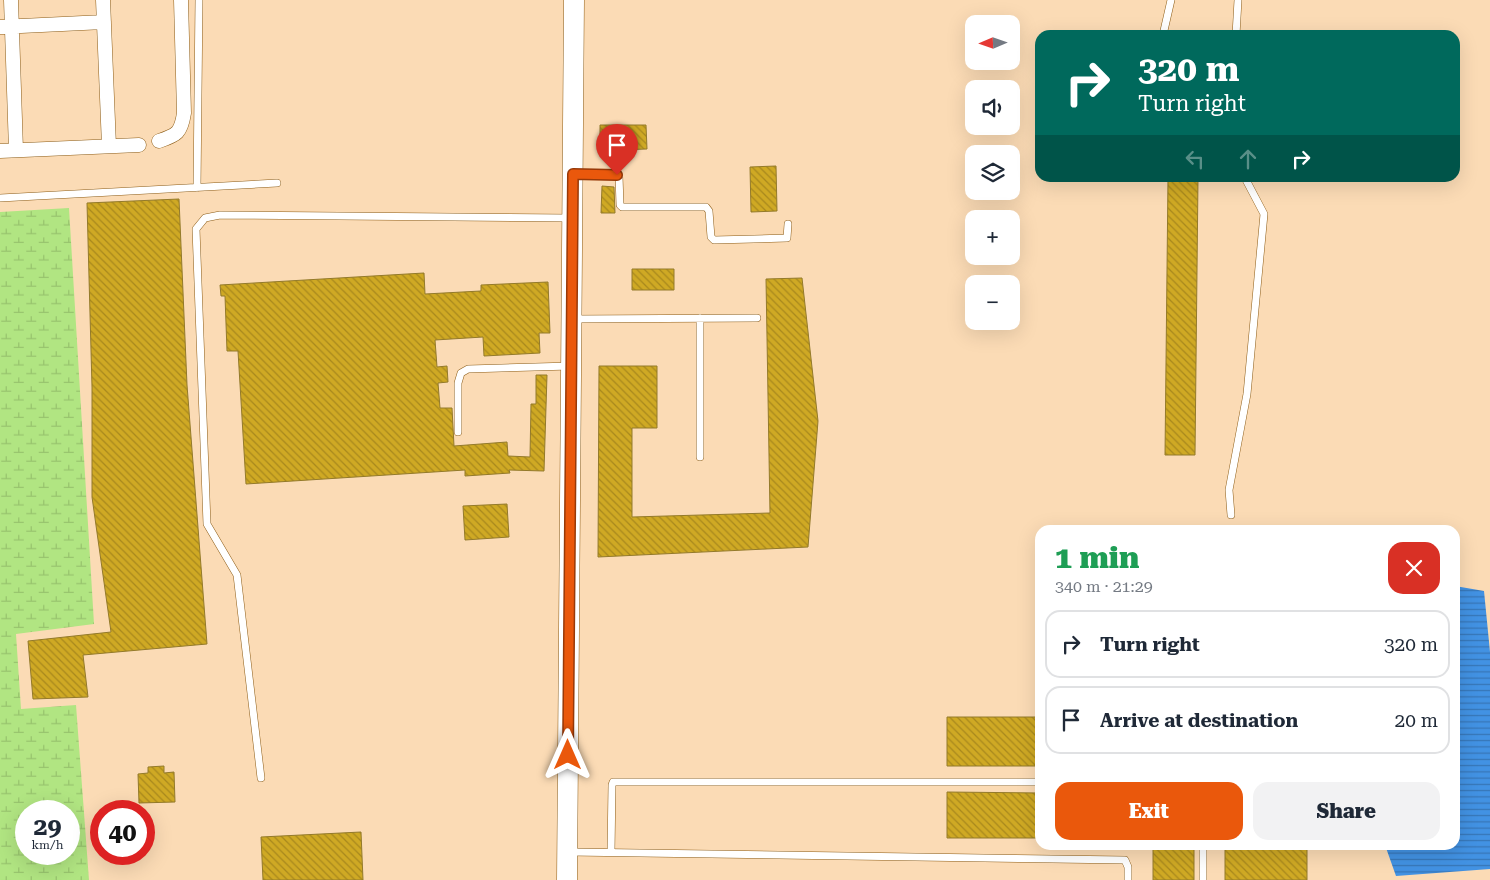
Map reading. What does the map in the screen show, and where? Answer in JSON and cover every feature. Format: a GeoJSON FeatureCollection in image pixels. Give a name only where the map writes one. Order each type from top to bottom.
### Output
{"type":"FeatureCollection","features":[{"type":"Feature","properties":{"kind":"street"},"geometry":{"type":"LineString","coordinates":[[11,0],[6,27],[16,150]]}},
{"type":"Feature","properties":{"kind":"street"},"geometry":{"type":"LineString","coordinates":[[103,0],[109,146]]}},
{"type":"Feature","properties":{"kind":"street"},"geometry":{"type":"LineString","coordinates":[[159,141],[175,136],[182,124],[184,113],[181,0]]}},
{"type":"Feature","properties":{"kind":"street"},"geometry":{"type":"LineString","coordinates":[[567,880],[574,0]]}},
{"type":"Feature","properties":{"kind":"street"},"geometry":{"type":"LineString","coordinates":[[6,27],[104,22]]}},
{"type":"Feature","properties":{"kind":"street"},"geometry":{"type":"LineString","coordinates":[[0,151],[139,145]]}},
{"type":"Feature","properties":{"kind":"lane"},"geometry":{"type":"LineString","coordinates":[[198,188],[199,0]]}},
{"type":"Feature","properties":{"kind":"lane"},"geometry":{"type":"LineString","coordinates":[[1164,30],[1171,0]]}},
{"type":"Feature","properties":{"kind":"lane"},"geometry":{"type":"LineString","coordinates":[[1236,30],[1238,0]]}},
{"type":"Feature","properties":{"kind":"lane"},"geometry":{"type":"LineString","coordinates":[[573,174],[619,176],[620,205],[622,207],[706,207],[709,211],[711,237],[714,240],[787,238],[788,224]]}},
{"type":"Feature","properties":{"kind":"lane"},"geometry":{"type":"LineString","coordinates":[[1231,515],[1229,490],[1247,394],[1264,214],[1247,182]]}},
{"type":"Feature","properties":{"kind":"lane"},"geometry":{"type":"LineString","coordinates":[[0,198],[277,183]]}},
{"type":"Feature","properties":{"kind":"lane"},"geometry":{"type":"LineString","coordinates":[[261,778],[237,575],[207,524],[196,229],[205,218],[220,215],[572,218]]}},
{"type":"Feature","properties":{"kind":"lane"},"geometry":{"type":"LineString","coordinates":[[700,318],[700,457]]}},
{"type":"Feature","properties":{"kind":"lane"},"geometry":{"type":"LineString","coordinates":[[572,319],[757,318]]}},
{"type":"Feature","properties":{"kind":"lane"},"geometry":{"type":"LineString","coordinates":[[458,432],[458,384],[462,373],[468,369],[571,366]]}},
{"type":"Feature","properties":{"kind":"lane"},"geometry":{"type":"LineString","coordinates":[[611,852],[613,782],[1035,782]]}},
{"type":"Feature","properties":{"kind":"lane"},"geometry":{"type":"LineString","coordinates":[[1203,850],[1203,880]]}},
{"type":"Feature","properties":{"kind":"lane"},"geometry":{"type":"LineString","coordinates":[[567,852],[1125,860],[1128,867],[1128,880]]}},
{"type":"Feature","properties":{"kind":"green space"},"geometry":{"type":"Polygon","coordinates":[[[69,208],[94,624],[16,634],[21,709],[76,705],[89,880],[0,880],[0,212],[69,208]]]}},
{"type":"Feature","properties":{"kind":"water"},"geometry":{"type":"Polygon","coordinates":[[[1460,587],[1484,591],[1490,652],[1490,869],[1396,876],[1387,850],[1460,850],[1460,587]]]}},
{"type":"Feature","properties":{"kind":"building"},"geometry":{"type":"Polygon","coordinates":[[[600,125],[646,125],[647,149],[615,150],[615,153],[600,153],[600,125]]]}},
{"type":"Feature","properties":{"kind":"building"},"geometry":{"type":"Polygon","coordinates":[[[776,166],[777,211],[751,212],[750,167],[776,166]]]}},
{"type":"Feature","properties":{"kind":"building"},"geometry":{"type":"Polygon","coordinates":[[[1168,182],[1198,182],[1195,455],[1165,455],[1168,182]]]}},
{"type":"Feature","properties":{"kind":"building"},"geometry":{"type":"Polygon","coordinates":[[[602,186],[614,187],[615,213],[601,213],[602,186]]]}},
{"type":"Feature","properties":{"kind":"building"},"geometry":{"type":"Polygon","coordinates":[[[179,199],[187,385],[207,644],[83,655],[88,697],[33,699],[28,641],[111,632],[92,497],[92,387],[87,203],[179,199]]]}},
{"type":"Feature","properties":{"kind":"building"},"geometry":{"type":"Polygon","coordinates":[[[632,269],[674,269],[674,290],[632,290],[632,269]]]}},
{"type":"Feature","properties":{"kind":"building"},"geometry":{"type":"Polygon","coordinates":[[[424,273],[425,294],[481,291],[481,285],[548,282],[550,333],[539,333],[540,353],[484,356],[483,337],[435,340],[437,367],[447,366],[448,382],[438,383],[440,408],[452,408],[454,446],[507,442],[508,456],[530,457],[531,404],[536,404],[536,375],[547,375],[544,471],[509,470],[510,473],[465,476],[465,470],[246,484],[238,351],[227,351],[225,296],[221,296],[220,285],[424,273]]]}},
{"type":"Feature","properties":{"kind":"building"},"geometry":{"type":"Polygon","coordinates":[[[802,278],[818,421],[808,547],[598,557],[599,366],[657,366],[657,428],[632,428],[632,517],[770,513],[766,279],[802,278]]]}},
{"type":"Feature","properties":{"kind":"building"},"geometry":{"type":"Polygon","coordinates":[[[507,504],[509,537],[465,540],[463,506],[507,504]]]}},
{"type":"Feature","properties":{"kind":"building"},"geometry":{"type":"Polygon","coordinates":[[[947,717],[1035,717],[1035,766],[947,766],[947,717]]]}},
{"type":"Feature","properties":{"kind":"building"},"geometry":{"type":"Polygon","coordinates":[[[164,766],[164,773],[174,772],[175,802],[155,803],[155,800],[139,800],[138,774],[148,773],[148,767],[164,766]]]}},
{"type":"Feature","properties":{"kind":"building"},"geometry":{"type":"Polygon","coordinates":[[[947,792],[1035,793],[1035,838],[947,838],[947,792]]]}},
{"type":"Feature","properties":{"kind":"building"},"geometry":{"type":"Polygon","coordinates":[[[361,832],[363,880],[263,880],[261,837],[361,832]]]}},
{"type":"Feature","properties":{"kind":"building"},"geometry":{"type":"Polygon","coordinates":[[[1153,850],[1194,850],[1194,880],[1153,880],[1153,850]]]}},
{"type":"Feature","properties":{"kind":"building"},"geometry":{"type":"Polygon","coordinates":[[[1225,850],[1307,850],[1307,880],[1225,880],[1225,850]]]}},
{"type":"Feature","properties":{"kind":"route"},"geometry":{"type":"LineString","coordinates":[[568,755],[573,174],[617,175]]}}]}
